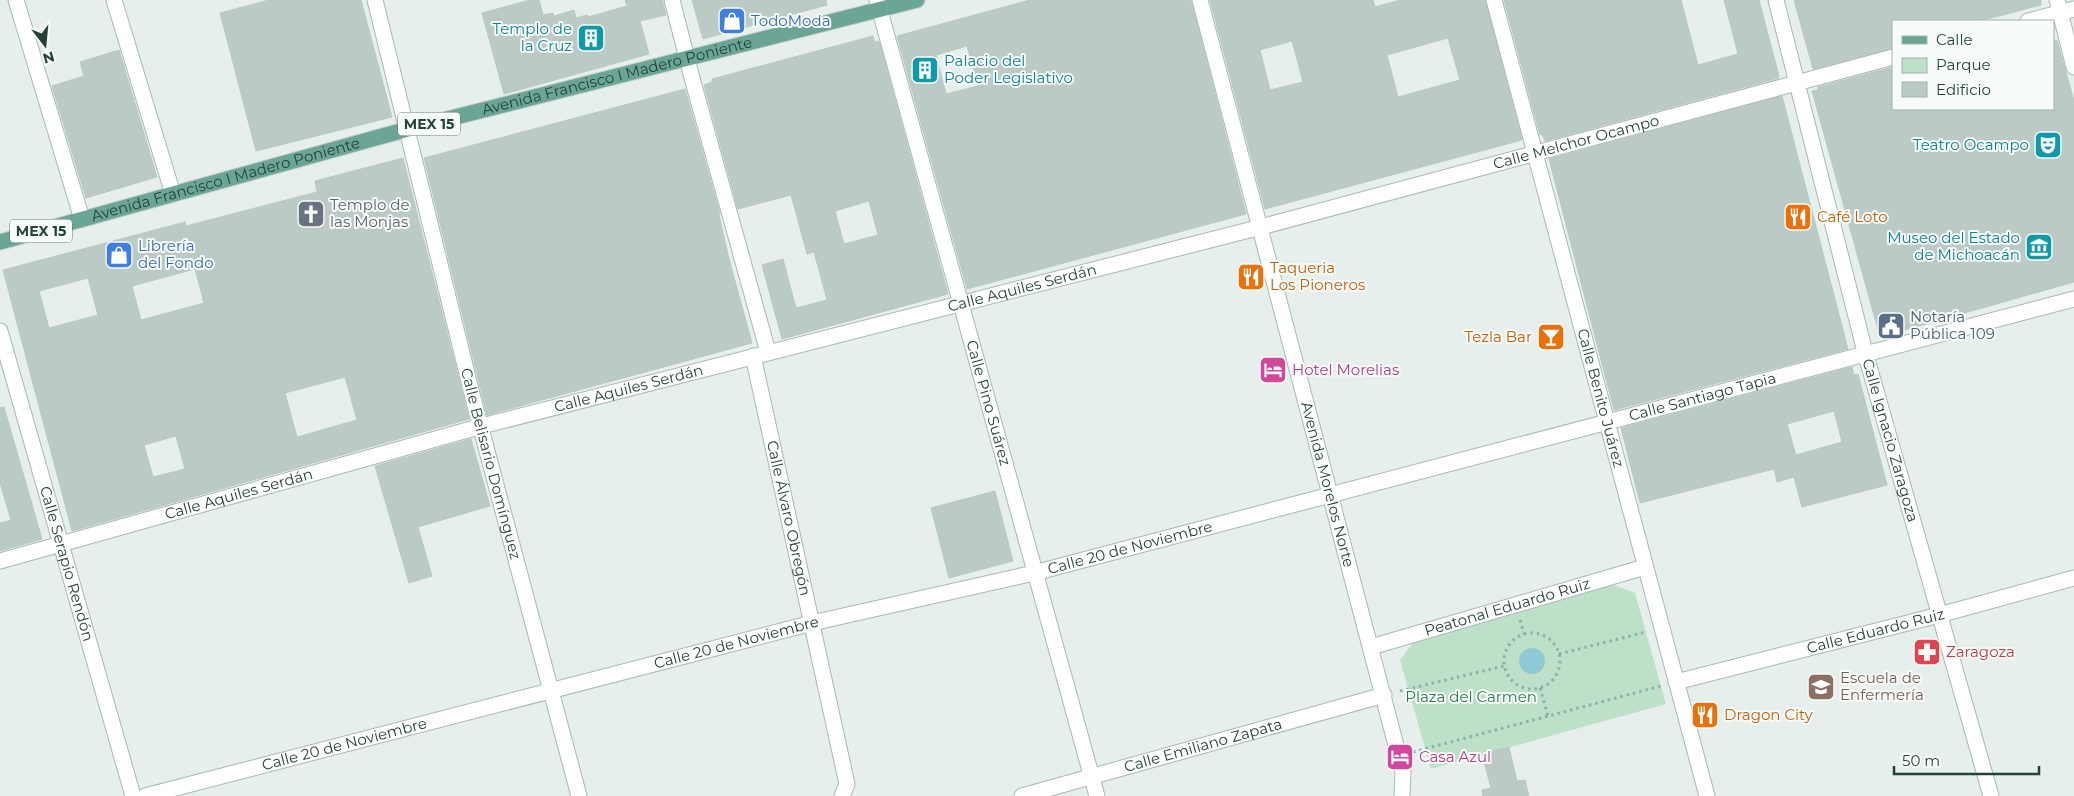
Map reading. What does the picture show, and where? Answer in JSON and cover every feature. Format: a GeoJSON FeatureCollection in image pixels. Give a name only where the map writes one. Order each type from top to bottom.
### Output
{"type":"FeatureCollection","features":[{"type":"Feature","properties":{"kind":"main road","name":"Avenida Francisco I Madero Poniente"},"geometry":{"type":"LineString","coordinates":[[0,242],[408,129],[687,58],[879,5],[917,0]]}},
{"type":"Feature","properties":{"kind":"street"},"geometry":{"type":"LineString","coordinates":[[16,0],[82,219]]}},
{"type":"Feature","properties":{"kind":"street"},"geometry":{"type":"LineString","coordinates":[[114,0],[173,194]]}},
{"type":"Feature","properties":{"kind":"street","name":"Calle Belisario Domínguez"},"geometry":{"type":"LineString","coordinates":[[375,0],[482,426],[579,796]]}},
{"type":"Feature","properties":{"kind":"street"},"geometry":{"type":"LineString","coordinates":[[672,0],[768,352]]}},
{"type":"Feature","properties":{"kind":"street","name":"Avenida Morelos Norte"},"geometry":{"type":"LineString","coordinates":[[1200,0],[1404,772],[1402,796]]}},
{"type":"Feature","properties":{"kind":"street","name":"Calle Benito Juárez"},"geometry":{"type":"LineString","coordinates":[[1494,0],[1707,796]]}},
{"type":"Feature","properties":{"kind":"street","name":"Calle Ignacio Zaragoza"},"geometry":{"type":"LineString","coordinates":[[1776,0],[1865,352],[1991,796]]}},
{"type":"Feature","properties":{"kind":"street","name":"Calle Pino Suárez"},"geometry":{"type":"LineString","coordinates":[[879,5],[1097,796]]}},
{"type":"Feature","properties":{"kind":"street"},"geometry":{"type":"LineString","coordinates":[[2031,20],[2064,7],[2074,67]]}},
{"type":"Feature","properties":{"kind":"street","name":"Calle Melchor Ocampo"},"geometry":{"type":"LineString","coordinates":[[1261,227],[1892,57]]}},
{"type":"Feature","properties":{"kind":"street","name":"Calle Aquiles Serdán"},"geometry":{"type":"LineString","coordinates":[[0,561],[482,426],[1261,227]]}},
{"type":"Feature","properties":{"kind":"street","name":"Calle Santiago Tapia"},"geometry":{"type":"LineString","coordinates":[[1330,495],[1865,352],[2074,299]]}},
{"type":"Feature","properties":{"kind":"street","name":"Calle Serapio Rendón"},"geometry":{"type":"LineString","coordinates":[[0,331],[133,796]]}},
{"type":"Feature","properties":{"kind":"street","name":"Calle Álvaro Obregón"},"geometry":{"type":"LineString","coordinates":[[753,356],[848,784],[842,796]]}},
{"type":"Feature","properties":{"kind":"street","name":"Calle 20 de Noviembre"},"geometry":{"type":"LineString","coordinates":[[145,796],[551,690],[812,624],[1034,573],[1330,495]]}},
{"type":"Feature","properties":{"kind":"street","name":"Peatonal Eduardo Ruiz"},"geometry":{"type":"LineString","coordinates":[[1370,648],[1645,567]]}},
{"type":"Feature","properties":{"kind":"street","name":"Calle Eduardo Ruiz"},"geometry":{"type":"LineString","coordinates":[[1676,682],[1940,615],[2074,578]]}},
{"type":"Feature","properties":{"kind":"street","name":"Calle Emiliano Zapata"},"geometry":{"type":"LineString","coordinates":[[1022,796],[1384,695]]}},
{"type":"Feature","properties":{"kind":"path"},"geometry":{"type":"LineString","coordinates":[[1559,654],[1662,628]]}},
{"type":"Feature","properties":{"kind":"path"},"geometry":{"type":"LineString","coordinates":[[1524,634],[1542,634],[1556,646],[1559,654],[1558,671],[1554,678],[1540,688],[1524,688],[1517,685],[1511,680],[1504,666],[1506,650],[1510,642],[1524,634]]}},
{"type":"Feature","properties":{"kind":"path"},"geometry":{"type":"LineString","coordinates":[[1384,695],[1504,666]]}},
{"type":"Feature","properties":{"kind":"path"},"geometry":{"type":"LineString","coordinates":[[1399,756],[1676,682]]}},
{"type":"Feature","properties":{"kind":"path"},"geometry":{"type":"LineString","coordinates":[[1540,688],[1548,716]]}},
{"type":"Feature","properties":{"kind":"green space","name":"Plaza del Carmen"},"geometry":{"type":"Polygon","coordinates":[[[1614,585],[1635,593],[1666,704],[1431,769],[1400,660],[1415,640],[1614,585]]]}},
{"type":"Feature","properties":{"kind":"water"},"geometry":{"type":"Polygon","coordinates":[[[1532,648],[1541,652],[1545,661],[1541,670],[1532,674],[1523,670],[1519,661],[1523,652],[1532,648]]]}},
{"type":"Feature","properties":{"kind":"building"},"geometry":{"type":"Polygon","coordinates":[[[269,0],[361,0],[392,117],[256,151],[220,13],[269,0]]]}},
{"type":"Feature","properties":{"kind":"building","name":"Templo de la Cruz"},"geometry":{"type":"Polygon","coordinates":[[[530,0],[539,0],[543,15],[553,13],[554,16],[574,10],[576,18],[587,15],[588,17],[627,6],[625,0],[662,0],[666,15],[640,21],[649,54],[504,94],[482,13],[530,0]]]}},
{"type":"Feature","properties":{"kind":"building"},"geometry":{"type":"Polygon","coordinates":[[[692,0],[826,0],[827,5],[703,39],[692,0]]]}},
{"type":"Feature","properties":{"kind":"building"},"geometry":{"type":"Polygon","coordinates":[[[1030,0],[1191,0],[1246,214],[967,289],[897,36],[1030,0]],[[967,46],[936,55],[946,94],[978,86],[967,46]]]}},
{"type":"Feature","properties":{"kind":"building"},"geometry":{"type":"Polygon","coordinates":[[[1210,0],[1373,0],[1375,7],[1400,0],[1485,0],[1522,140],[1265,209],[1210,0]],[[1448,38],[1387,55],[1398,97],[1460,80],[1448,38]],[[1292,41],[1260,50],[1270,90],[1303,82],[1292,41]]]}},
{"type":"Feature","properties":{"kind":"building"},"geometry":{"type":"Polygon","coordinates":[[[1504,0],[1681,0],[1698,65],[1738,54],[1724,0],[1759,0],[1779,76],[1778,78],[1545,141],[1542,134],[1540,135],[1504,0]]]}},
{"type":"Feature","properties":{"kind":"building"},"geometry":{"type":"Polygon","coordinates":[[[1794,0],[2041,0],[2041,5],[1984,20],[1892,20],[1892,48],[1813,69],[1794,0]]]}},
{"type":"Feature","properties":{"kind":"building"},"geometry":{"type":"Polygon","coordinates":[[[873,36],[875,42],[879,41],[948,294],[782,339],[762,265],[783,259],[796,308],[827,300],[814,252],[807,254],[791,195],[738,209],[704,85],[712,82],[712,79],[873,36]],[[869,201],[835,211],[844,244],[878,235],[869,201]]]}},
{"type":"Feature","properties":{"kind":"building"},"geometry":{"type":"Polygon","coordinates":[[[2054,40],[2057,40],[2074,101],[2074,282],[1880,337],[1812,91],[1818,90],[1818,87],[1892,67],[1892,110],[2054,110],[2054,40]]]}},
{"type":"Feature","properties":{"kind":"building"},"geometry":{"type":"Polygon","coordinates":[[[119,50],[157,177],[86,198],[52,86],[84,76],[80,62],[119,50]]]}},
{"type":"Feature","properties":{"kind":"building"},"geometry":{"type":"Polygon","coordinates":[[[685,89],[720,214],[729,259],[752,343],[487,415],[424,158],[685,89]]]}},
{"type":"Feature","properties":{"kind":"building"},"geometry":{"type":"Polygon","coordinates":[[[1782,96],[1848,349],[1614,410],[1549,159],[1782,96]]]}},
{"type":"Feature","properties":{"kind":"building"},"geometry":{"type":"Polygon","coordinates":[[[403,158],[469,419],[72,531],[3,270],[185,222],[186,226],[317,192],[315,181],[403,158]],[[195,269],[132,286],[141,320],[204,303],[195,269]],[[88,278],[39,291],[49,328],[98,315],[88,278]],[[345,377],[285,393],[297,437],[357,420],[345,377]],[[176,436],[144,445],[153,477],[185,469],[176,436]]]}},
{"type":"Feature","properties":{"kind":"building"},"geometry":{"type":"Polygon","coordinates":[[[1852,367],[1854,375],[1858,374],[1887,485],[1802,507],[1794,477],[1777,482],[1774,469],[1640,503],[1621,428],[1852,367]],[[1834,411],[1787,424],[1796,455],[1842,442],[1834,411]]]}},
{"type":"Feature","properties":{"kind":"building"},"geometry":{"type":"Polygon","coordinates":[[[4,407],[42,539],[0,551],[0,523],[11,520],[0,483],[0,408],[4,407]]]}},
{"type":"Feature","properties":{"kind":"building"},"geometry":{"type":"Polygon","coordinates":[[[471,439],[490,506],[418,527],[432,576],[409,583],[375,466],[471,439]]]}},
{"type":"Feature","properties":{"kind":"building"},"geometry":{"type":"Polygon","coordinates":[[[995,491],[1013,561],[949,578],[931,508],[995,491]]]}},
{"type":"Feature","properties":{"kind":"building"},"geometry":{"type":"Polygon","coordinates":[[[1509,747],[1517,781],[1525,780],[1529,796],[1483,796],[1482,790],[1491,788],[1482,754],[1509,747]]]}},
{"type":"Feature","properties":{"kind":"place","name":"TodoModa"},"geometry":{"type":"Point","coordinates":[732,21]}},
{"type":"Feature","properties":{"kind":"place","name":"Templo de la Cruz"},"geometry":{"type":"Point","coordinates":[591,38]}},
{"type":"Feature","properties":{"kind":"place","name":"Palacio del Poder Legislativo"},"geometry":{"type":"Point","coordinates":[925,70]}},
{"type":"Feature","properties":{"kind":"place","name":"Teatro Ocampo"},"geometry":{"type":"Point","coordinates":[2048,145]}},
{"type":"Feature","properties":{"kind":"place","name":"Templo de las Monjas"},"geometry":{"type":"Point","coordinates":[311,214]}},
{"type":"Feature","properties":{"kind":"place","name":"Café Loto"},"geometry":{"type":"Point","coordinates":[1798,217]}},
{"type":"Feature","properties":{"kind":"place","name":"Museo del Estado de Michoacán"},"geometry":{"type":"Point","coordinates":[2039,247]}},
{"type":"Feature","properties":{"kind":"place","name":"Librería del Fondo"},"geometry":{"type":"Point","coordinates":[119,255]}},
{"type":"Feature","properties":{"kind":"place","name":"Taqueria Los Pioneros"},"geometry":{"type":"Point","coordinates":[1251,277]}},
{"type":"Feature","properties":{"kind":"place","name":"Notaría Pública 109"},"geometry":{"type":"Point","coordinates":[1891,326]}},
{"type":"Feature","properties":{"kind":"place","name":"Tezla Bar"},"geometry":{"type":"Point","coordinates":[1551,337]}},
{"type":"Feature","properties":{"kind":"place","name":"Hotel Morelias"},"geometry":{"type":"Point","coordinates":[1273,370]}},
{"type":"Feature","properties":{"kind":"place","name":"Zaragoza"},"geometry":{"type":"Point","coordinates":[1927,652]}},
{"type":"Feature","properties":{"kind":"place","name":"Escuela de Enfermería"},"geometry":{"type":"Point","coordinates":[1821,687]}},
{"type":"Feature","properties":{"kind":"place","name":"Dragon City"},"geometry":{"type":"Point","coordinates":[1705,715]}},
{"type":"Feature","properties":{"kind":"place","name":"Casa Azul"},"geometry":{"type":"Point","coordinates":[1400,757]}}]}
